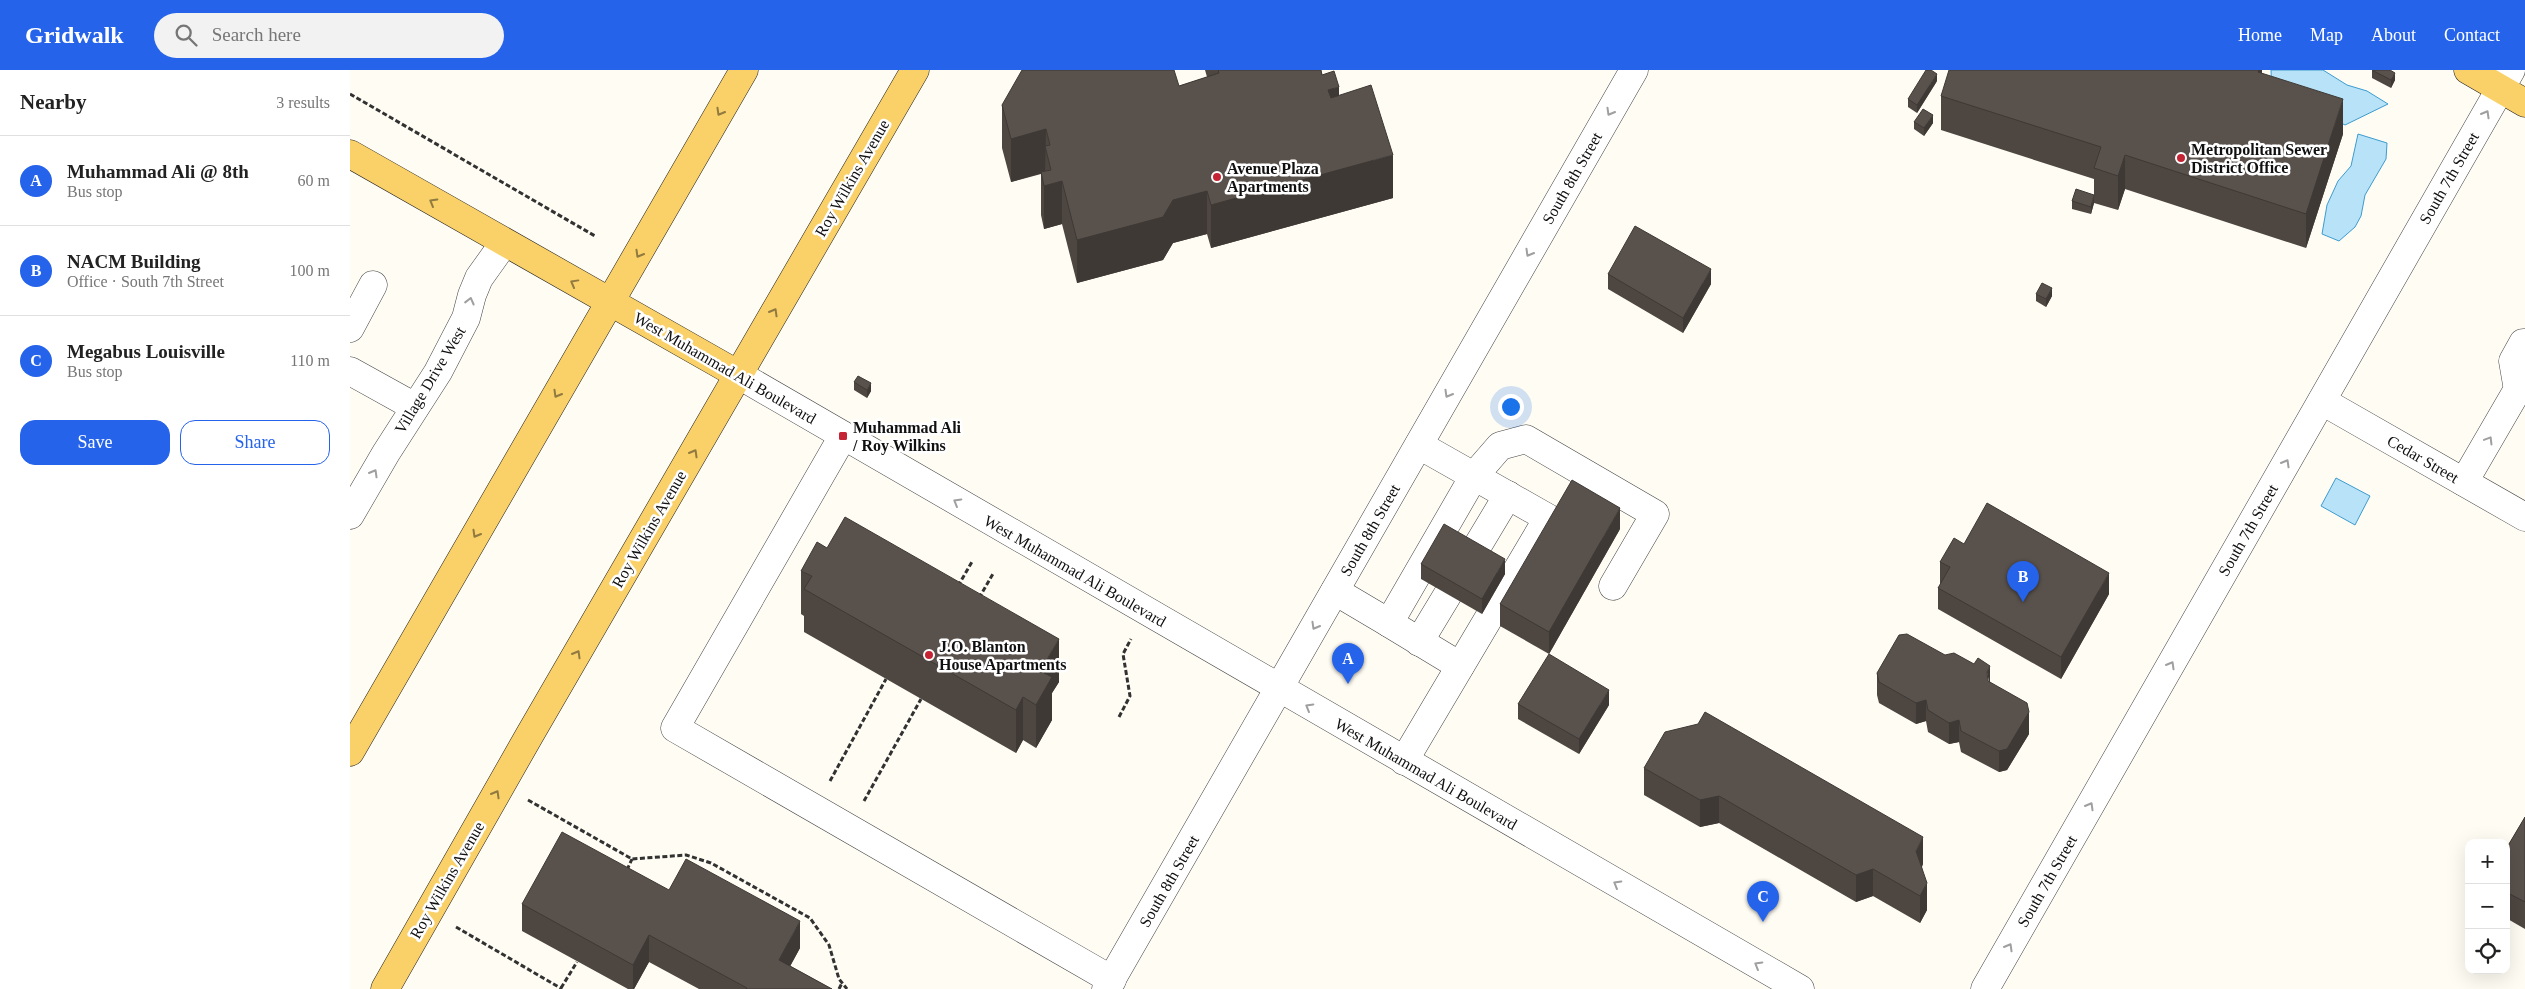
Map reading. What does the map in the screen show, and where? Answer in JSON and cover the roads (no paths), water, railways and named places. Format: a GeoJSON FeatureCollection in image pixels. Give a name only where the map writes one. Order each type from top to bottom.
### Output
{"type":"FeatureCollection","features":[{"type":"Feature","properties":{"kind":"main road"},"geometry":{"type":"LineString","coordinates":[[350,752],[744,70]]}},
{"type":"Feature","properties":{"kind":"main road","name":"Roy Wilkins Avenue"},"geometry":{"type":"LineString","coordinates":[[385,989],[915,70]]}},
{"type":"Feature","properties":{"kind":"main road"},"geometry":{"type":"LineString","coordinates":[[2468,70],[2506,79],[2525,103]]}},
{"type":"Feature","properties":{"kind":"main road","name":"West Muhammad Ali Boulevard"},"geometry":{"type":"LineString","coordinates":[[350,154],[739,376]]}},
{"type":"Feature","properties":{"kind":"street","name":"South 8th Street"},"geometry":{"type":"LineString","coordinates":[[1109,984],[1634,70]]}},
{"type":"Feature","properties":{"kind":"street","name":"South 7th Street"},"geometry":{"type":"LineString","coordinates":[[1985,989],[2506,79]]}},
{"type":"Feature","properties":{"kind":"street","name":"Village Drive West"},"geometry":{"type":"LineString","coordinates":[[350,515],[438,372],[466,318],[479,278],[504,243]]}},
{"type":"Feature","properties":{"kind":"street"},"geometry":{"type":"LineString","coordinates":[[350,328],[373,285]]}},
{"type":"Feature","properties":{"kind":"street"},"geometry":{"type":"LineString","coordinates":[[2464,482],[2523,385],[2513,361],[2523,343]]}},
{"type":"Feature","properties":{"kind":"street"},"geometry":{"type":"LineString","coordinates":[[350,371],[415,407]]}},
{"type":"Feature","properties":{"kind":"street","name":"West Muhammad Ali Boulevard"},"geometry":{"type":"LineString","coordinates":[[739,376],[1279,690],[1800,989]]}},
{"type":"Feature","properties":{"kind":"street","name":"Cedar Street"},"geometry":{"type":"LineString","coordinates":[[2322,400],[2525,517]]}},
{"type":"Feature","properties":{"kind":"street"},"geometry":{"type":"LineString","coordinates":[[843,436],[675,728],[849,828],[1109,984]]}},
{"type":"Feature","properties":{"kind":"street"},"geometry":{"type":"LineString","coordinates":[[1389,623],[1474,476],[1500,446],[1526,439],[1654,514],[1613,586]]}},
{"type":"Feature","properties":{"kind":"street"},"geometry":{"type":"LineString","coordinates":[[1404,761],[1548,518],[1419,445]]}},
{"type":"Feature","properties":{"kind":"street"},"geometry":{"type":"LineString","coordinates":[[1472,555],[1508,496]]}},
{"type":"Feature","properties":{"kind":"street"},"geometry":{"type":"LineString","coordinates":[[1335,591],[1460,666]]}},
{"type":"Feature","properties":{"kind":"street"},"geometry":{"type":"LineString","coordinates":[[1419,642],[1448,594]]}},
{"type":"Feature","properties":{"kind":"water"},"geometry":{"type":"Polygon","coordinates":[[[2271,70],[2323,70],[2347,85],[2367,91],[2388,104],[2345,125],[2330,117],[2272,94],[2271,70]]]}},
{"type":"Feature","properties":{"kind":"water"},"geometry":{"type":"Polygon","coordinates":[[[2358,134],[2387,143],[2386,159],[2365,195],[2361,216],[2355,227],[2339,241],[2322,234],[2327,205],[2338,181],[2351,166],[2358,134]]]}},
{"type":"Feature","properties":{"kind":"water"},"geometry":{"type":"Polygon","coordinates":[[[2336,478],[2370,496],[2355,525],[2321,506],[2336,478]]]}},
{"type":"Feature","properties":{"kind":"place","name":"Metropolitan Sewer District Office"},"geometry":{"type":"Point","coordinates":[2181,158]}},
{"type":"Feature","properties":{"kind":"place","name":"Avenue Plaza Apartments"},"geometry":{"type":"Point","coordinates":[1217,177]}},
{"type":"Feature","properties":{"kind":"place","name":"Muhammad Ali / Roy Wilkins"},"geometry":{"type":"Point","coordinates":[843,436]}},
{"type":"Feature","properties":{"kind":"place","name":"NACM Building"},"geometry":{"type":"Point","coordinates":[2023,602]}},
{"type":"Feature","properties":{"kind":"place","name":"J.O. Blanton House Apartments"},"geometry":{"type":"Point","coordinates":[929,655]}},
{"type":"Feature","properties":{"kind":"place","name":"Muhammad Ali @ 8th"},"geometry":{"type":"Point","coordinates":[1348,684]}},
{"type":"Feature","properties":{"kind":"place","name":"Megabus Louisville"},"geometry":{"type":"Point","coordinates":[1763,922]}}]}
